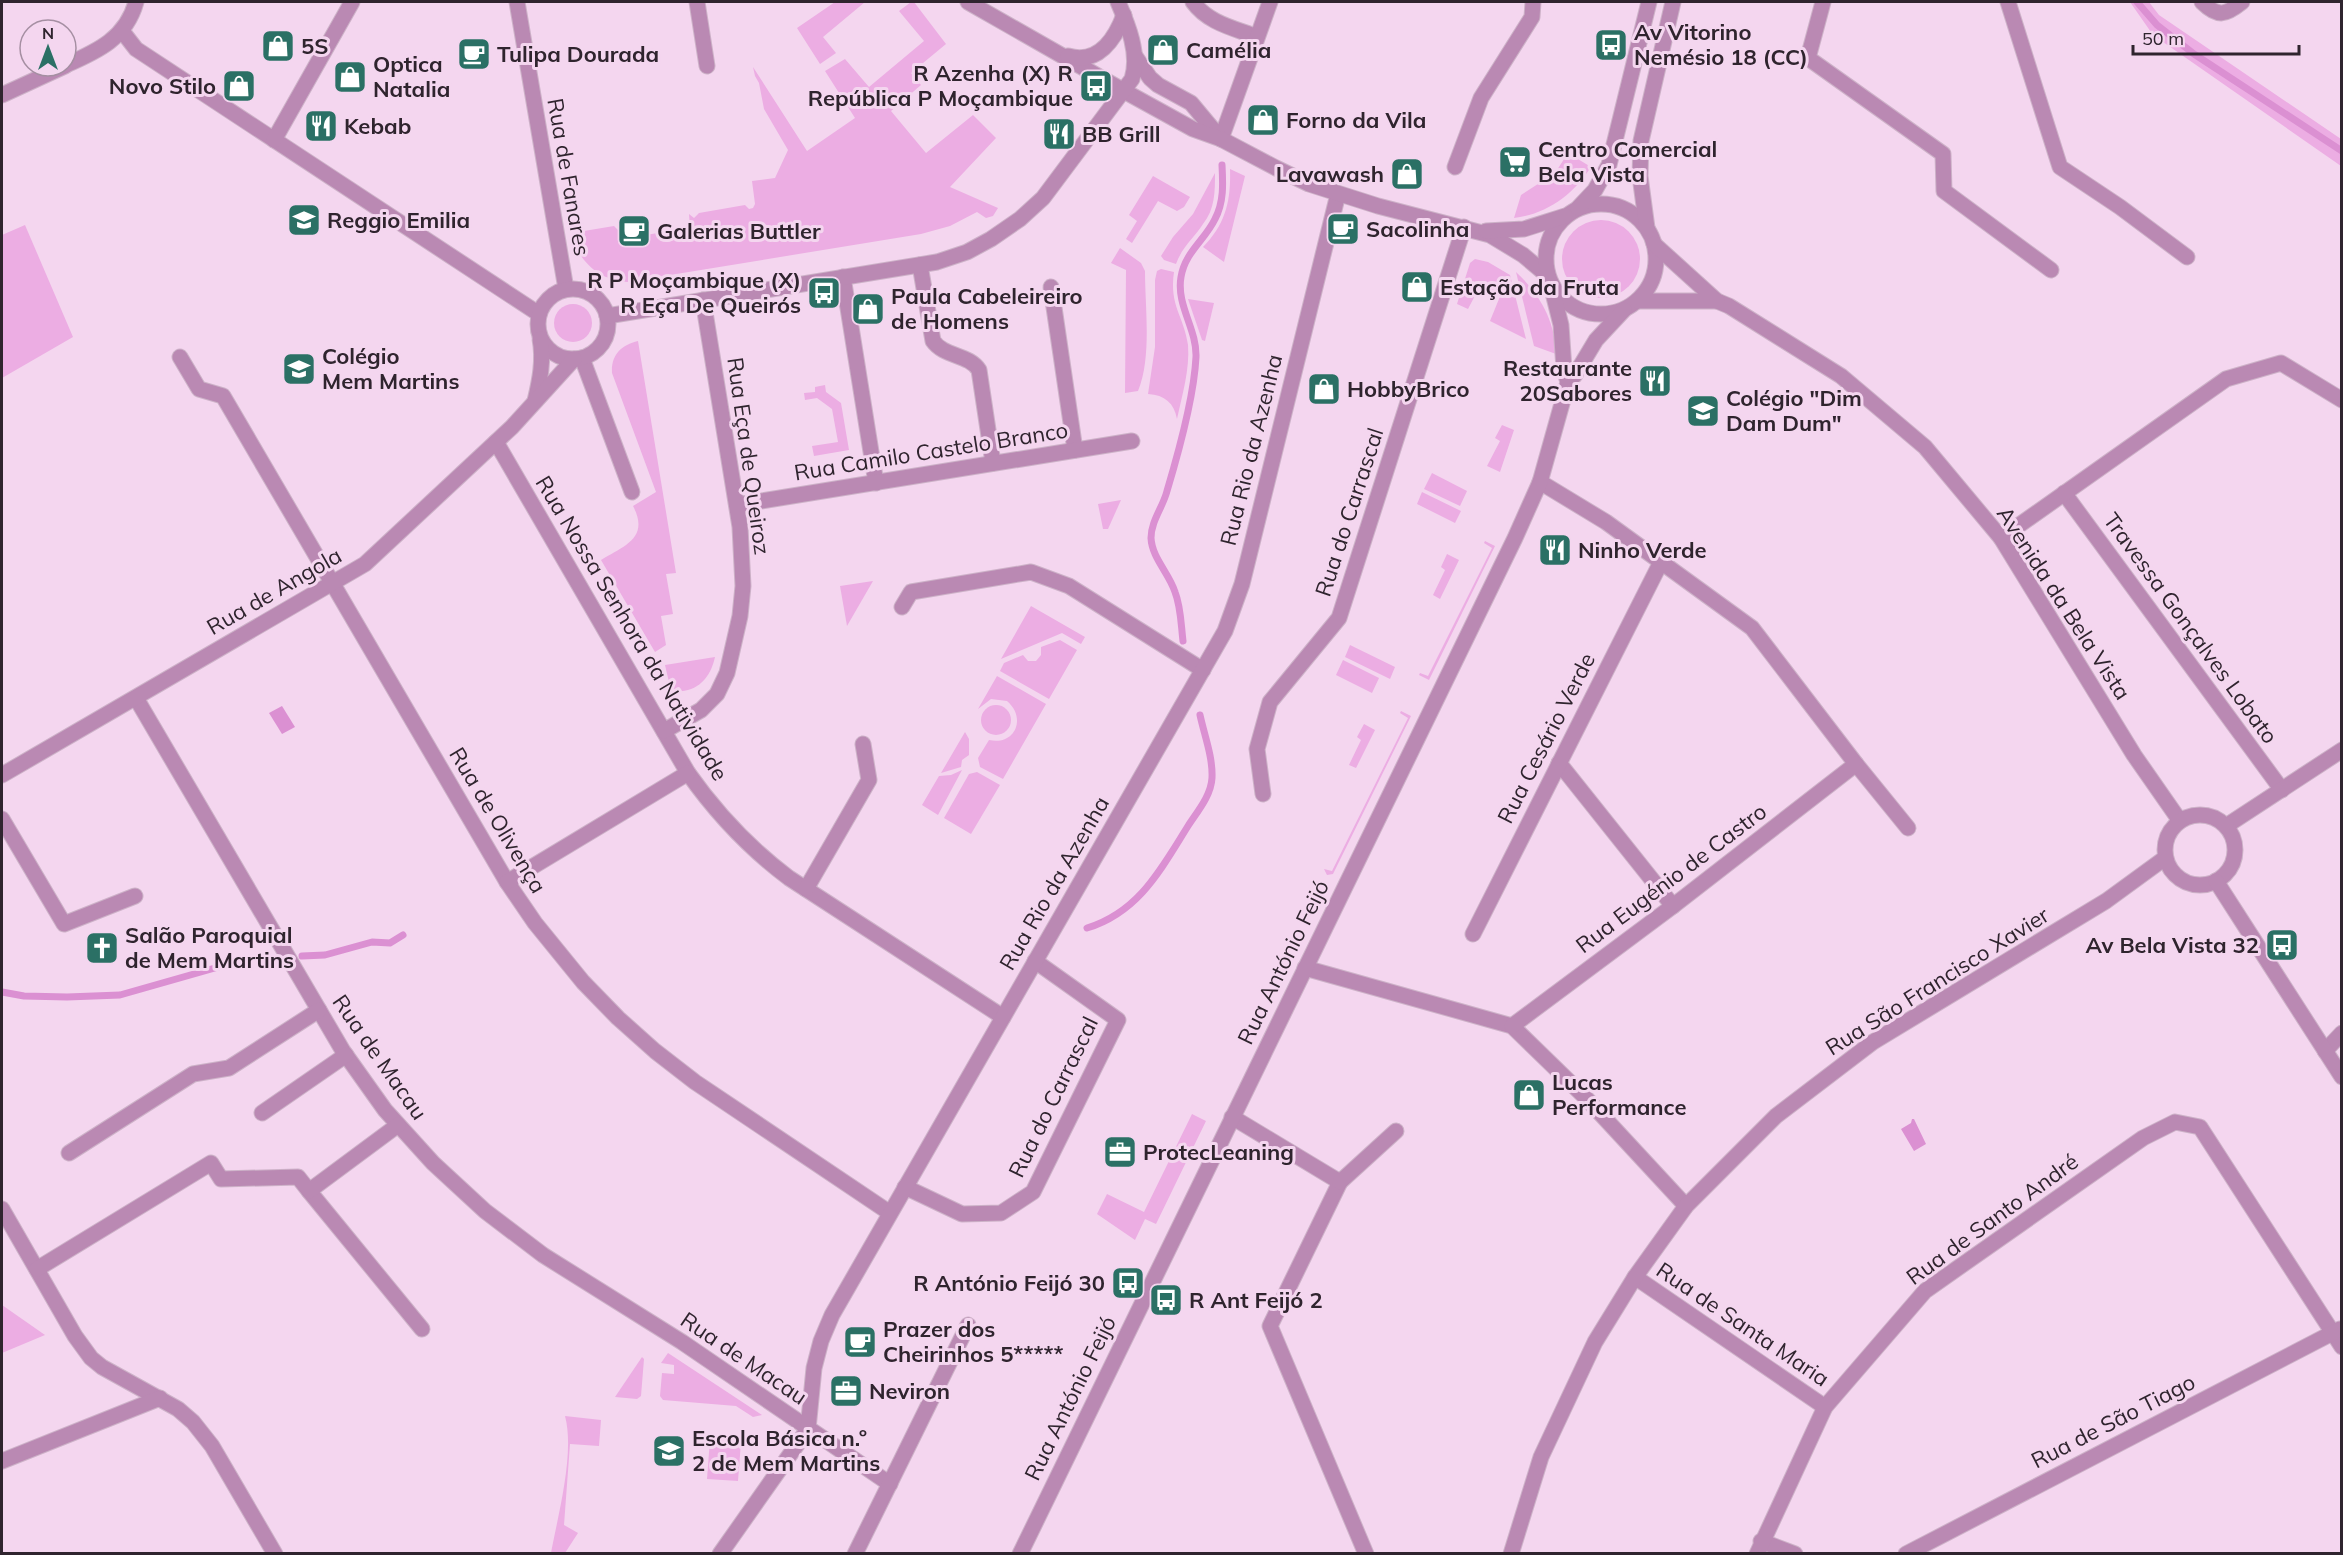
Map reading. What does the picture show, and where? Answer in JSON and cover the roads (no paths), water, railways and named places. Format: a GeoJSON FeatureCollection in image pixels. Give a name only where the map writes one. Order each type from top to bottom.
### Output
{"type":"FeatureCollection","features":[{"type":"Feature","properties":{"kind":"street"},"geometry":{"type":"LineString","coordinates":[[78,60],[104,47],[122,31],[129,21],[136,2]]}},
{"type":"Feature","properties":{"kind":"street"},"geometry":{"type":"LineString","coordinates":[[274,140],[352,2]]}},
{"type":"Feature","properties":{"kind":"street","name":"Rua de Fanares"},"geometry":{"type":"LineString","coordinates":[[517,2],[566,289]]}},
{"type":"Feature","properties":{"kind":"street"},"geometry":{"type":"LineString","coordinates":[[697,2],[707,66]]}},
{"type":"Feature","properties":{"kind":"street"},"geometry":{"type":"LineString","coordinates":[[968,2],[1193,129],[1221,138],[1276,168],[1338,194],[1471,228],[1500,232],[1524,229],[1593,205],[1608,204],[1623,209],[1647,228]]}},
{"type":"Feature","properties":{"kind":"street"},"geometry":{"type":"LineString","coordinates":[[1193,2],[1210,19],[1257,37]]}},
{"type":"Feature","properties":{"kind":"street"},"geometry":{"type":"LineString","coordinates":[[1221,138],[1270,2]]}},
{"type":"Feature","properties":{"kind":"street"},"geometry":{"type":"LineString","coordinates":[[1455,167],[1481,98],[1532,17],[1533,2]]}},
{"type":"Feature","properties":{"kind":"street"},"geometry":{"type":"LineString","coordinates":[[1549,280],[1545,263],[1548,243],[1557,225],[1595,190],[1609,165],[1649,2]]}},
{"type":"Feature","properties":{"kind":"street"},"geometry":{"type":"LineString","coordinates":[[1471,228],[1512,247],[1549,280],[1560,297],[1574,308],[1591,314],[1608,314],[1624,310],[1638,301],[1648,289],[1657,259],[1647,228],[1640,176],[1641,141],[1673,2]]}},
{"type":"Feature","properties":{"kind":"street"},"geometry":{"type":"LineString","coordinates":[[1823,2],[1808,58],[1943,154],[1944,191],[2052,270]]}},
{"type":"Feature","properties":{"kind":"street"},"geometry":{"type":"LineString","coordinates":[[2008,2],[2060,167],[2120,207],[2187,258]]}},
{"type":"Feature","properties":{"kind":"street"},"geometry":{"type":"LineString","coordinates":[[2202,2],[2211,11],[2221,14],[2230,11],[2242,2]]}},
{"type":"Feature","properties":{"kind":"street"},"geometry":{"type":"LineString","coordinates":[[1062,55],[1082,58],[1102,51],[1115,37],[1121,8]]}},
{"type":"Feature","properties":{"kind":"street"},"geometry":{"type":"LineString","coordinates":[[1121,8],[1136,56],[1150,78],[1158,85],[1191,103],[1221,138]]}},
{"type":"Feature","properties":{"kind":"street"},"geometry":{"type":"LineString","coordinates":[[122,31],[136,49],[539,314]]}},
{"type":"Feature","properties":{"kind":"street"},"geometry":{"type":"LineString","coordinates":[[607,316],[937,262],[967,252],[992,239],[1020,219],[1043,198],[1132,79],[1136,68],[1136,56]]}},
{"type":"Feature","properties":{"kind":"street"},"geometry":{"type":"LineString","coordinates":[[2,94],[38,78]]}},
{"type":"Feature","properties":{"kind":"street","name":"Rua Rio da Azenha"},"geometry":{"type":"LineString","coordinates":[[720,1554],[808,1429],[814,1368],[826,1328],[1224,631],[1242,585],[1338,194]]}},
{"type":"Feature","properties":{"kind":"street","name":"Rua do Carrascal"},"geometry":{"type":"LineString","coordinates":[[1263,794],[1257,749],[1270,702],[1339,618],[1471,228]]}},
{"type":"Feature","properties":{"kind":"street","name":"Avenida da Bela Vista"},"geometry":{"type":"LineString","coordinates":[[1654,244],[1717,301],[1841,376],[1924,447],[2001,538],[2134,755],[2180,821]]}},
{"type":"Feature","properties":{"kind":"street"},"geometry":{"type":"LineString","coordinates":[[920,265],[933,341],[938,348],[974,363],[979,370],[993,463]]}},
{"type":"Feature","properties":{"kind":"street"},"geometry":{"type":"LineString","coordinates":[[843,277],[876,483]]}},
{"type":"Feature","properties":{"kind":"street","name":"Rua António Feijó"},"geometry":{"type":"LineString","coordinates":[[1549,280],[1560,325],[1564,369],[1568,382]]}},
{"type":"Feature","properties":{"kind":"street"},"geometry":{"type":"LineString","coordinates":[[1051,287],[1075,450]]}},
{"type":"Feature","properties":{"kind":"street"},"geometry":{"type":"LineString","coordinates":[[566,289],[579,289],[592,294],[602,303],[607,316],[608,329],[603,342],[594,352],[578,358],[553,353],[547,348],[537,329],[542,307],[552,295],[566,289]]}},
{"type":"Feature","properties":{"kind":"street","name":"Rua Eça de Queiroz"},"geometry":{"type":"LineString","coordinates":[[664,731],[701,710],[717,694],[727,673],[740,615],[742,556],[737,505],[703,300]]}},
{"type":"Feature","properties":{"kind":"street"},"geometry":{"type":"LineString","coordinates":[[1638,301],[1717,301]]}},
{"type":"Feature","properties":{"kind":"street","name":"Rua António Feijó"},"geometry":{"type":"LineString","coordinates":[[1020,1554],[1540,482],[1568,382],[1575,375],[1596,340],[1624,310]]}},
{"type":"Feature","properties":{"kind":"street"},"geometry":{"type":"LineString","coordinates":[[535,401],[543,352],[540,336]]}},
{"type":"Feature","properties":{"kind":"street","name":"Rua de Olivença"},"geometry":{"type":"LineString","coordinates":[[180,357],[199,389],[223,396],[507,882],[566,963],[642,1040],[695,1082],[890,1213]]}},
{"type":"Feature","properties":{"kind":"street"},"geometry":{"type":"LineString","coordinates":[[578,358],[632,492]]}},
{"type":"Feature","properties":{"kind":"street","name":"Rua de Angola"},"geometry":{"type":"LineString","coordinates":[[2,775],[333,584],[375,556],[496,442],[578,358]]}},
{"type":"Feature","properties":{"kind":"street"},"geometry":{"type":"LineString","coordinates":[[2001,538],[2226,379],[2281,363],[2342,400]]}},
{"type":"Feature","properties":{"kind":"street","name":"Rua Camilo Castelo Branco"},"geometry":{"type":"LineString","coordinates":[[737,505],[1132,441]]}},
{"type":"Feature","properties":{"kind":"street","name":"Rua Nossa Senhora da Natividade"},"geometry":{"type":"LineString","coordinates":[[496,442],[688,772],[724,819],[766,860],[806,889],[1003,1017]]}},
{"type":"Feature","properties":{"kind":"street"},"geometry":{"type":"LineString","coordinates":[[1540,482],[1606,522],[1752,628],[1908,828]]}},
{"type":"Feature","properties":{"kind":"street","name":"Travessa Gonçalves Lobato"},"geometry":{"type":"LineString","coordinates":[[2064,493],[2282,790]]}},
{"type":"Feature","properties":{"kind":"street","name":"Rua Cesário Verde"},"geometry":{"type":"LineString","coordinates":[[1473,934],[1661,562]]}},
{"type":"Feature","properties":{"kind":"street"},"geometry":{"type":"LineString","coordinates":[[902,607],[911,591],[1031,572],[1069,586],[1203,670]]}},
{"type":"Feature","properties":{"kind":"street","name":"Rua de Macau"},"geometry":{"type":"LineString","coordinates":[[136,698],[346,1055],[398,1125],[450,1180],[523,1241],[682,1342],[890,1484]]}},
{"type":"Feature","properties":{"kind":"street"},"geometry":{"type":"LineString","coordinates":[[806,889],[869,780],[863,744]]}},
{"type":"Feature","properties":{"kind":"street"},"geometry":{"type":"LineString","coordinates":[[2226,826],[2342,750]]}},
{"type":"Feature","properties":{"kind":"street"},"geometry":{"type":"LineString","coordinates":[[1559,763],[1673,906]]}},
{"type":"Feature","properties":{"kind":"street","name":"Rua Eugénio de Castro"},"geometry":{"type":"LineString","coordinates":[[1512,1026],[1673,906],[1856,764]]}},
{"type":"Feature","properties":{"kind":"street"},"geometry":{"type":"LineString","coordinates":[[507,882],[688,772]]}},
{"type":"Feature","properties":{"kind":"street"},"geometry":{"type":"LineString","coordinates":[[2199,815],[2218,820],[2226,826],[2232,835],[2234,856],[2224,874],[2216,881],[2195,885],[2176,876],[2165,858],[2164,848],[2167,837],[2180,821],[2199,815]]}},
{"type":"Feature","properties":{"kind":"street"},"geometry":{"type":"LineString","coordinates":[[2,819],[64,924],[135,896]]}},
{"type":"Feature","properties":{"kind":"street","name":"Rua São Francisco Xavier"},"geometry":{"type":"LineString","coordinates":[[1510,1554],[1541,1457],[1595,1342],[1635,1277],[1686,1206],[1776,1116],[1873,1042],[2106,901],[2165,858]]}},
{"type":"Feature","properties":{"kind":"street"},"geometry":{"type":"LineString","coordinates":[[2216,881],[2342,1077]]}},
{"type":"Feature","properties":{"kind":"street","name":"Rua do Carrascal"},"geometry":{"type":"LineString","coordinates":[[905,1187],[962,1214],[1001,1213],[1033,1192],[1118,1020],[1035,961]]}},
{"type":"Feature","properties":{"kind":"street"},"geometry":{"type":"LineString","coordinates":[[1305,968],[1512,1026],[1585,1097],[1686,1206]]}},
{"type":"Feature","properties":{"kind":"street"},"geometry":{"type":"LineString","coordinates":[[69,1153],[193,1074],[229,1068],[319,1011]]}},
{"type":"Feature","properties":{"kind":"street"},"geometry":{"type":"LineString","coordinates":[[2325,1051],[2342,1033]]}},
{"type":"Feature","properties":{"kind":"street"},"geometry":{"type":"LineString","coordinates":[[262,1113],[346,1055]]}},
{"type":"Feature","properties":{"kind":"street"},"geometry":{"type":"LineString","coordinates":[[1232,1117],[1340,1182]]}},
{"type":"Feature","properties":{"kind":"street","name":"Rua de Santo André"},"geometry":{"type":"LineString","coordinates":[[1759,1547],[1825,1407],[1925,1291],[2144,1138],[2175,1122],[2200,1127],[2337,1331]]}},
{"type":"Feature","properties":{"kind":"street"},"geometry":{"type":"LineString","coordinates":[[309,1191],[398,1125]]}},
{"type":"Feature","properties":{"kind":"street"},"geometry":{"type":"LineString","coordinates":[[1366,1554],[1270,1326],[1340,1182],[1396,1131]]}},
{"type":"Feature","properties":{"kind":"street"},"geometry":{"type":"LineString","coordinates":[[37,1269],[211,1163],[221,1179],[297,1177],[422,1329]]}},
{"type":"Feature","properties":{"kind":"street"},"geometry":{"type":"LineString","coordinates":[[2,1209],[82,1347],[102,1367],[160,1398],[185,1415],[206,1438],[275,1554]]}},
{"type":"Feature","properties":{"kind":"street","name":"Rua de Santa Maria"},"geometry":{"type":"LineString","coordinates":[[1635,1277],[1825,1407]]}},
{"type":"Feature","properties":{"kind":"street"},"geometry":{"type":"LineString","coordinates":[[855,1554],[968,1325]]}},
{"type":"Feature","properties":{"kind":"street"},"geometry":{"type":"LineString","coordinates":[[2337,1331],[2342,1347]]}},
{"type":"Feature","properties":{"kind":"street","name":"Rua de São Tiago"},"geometry":{"type":"LineString","coordinates":[[1906,1554],[2337,1331]]}},
{"type":"Feature","properties":{"kind":"street"},"geometry":{"type":"LineString","coordinates":[[2,1461],[160,1398]]}},
{"type":"Feature","properties":{"kind":"street"},"geometry":{"type":"LineString","coordinates":[[1759,1547],[1795,1554]]}},
{"type":"Feature","properties":{"kind":"waterway"},"geometry":{"type":"LineString","coordinates":[[2137,2],[2157,25],[2194,54],[2342,151]]}},
{"type":"Feature","properties":{"kind":"waterway"},"geometry":{"type":"LineString","coordinates":[[1183,641],[1177,598],[1157,559],[1151,538],[1181,442],[1195,373],[1195,347],[1181,297],[1181,277],[1191,253],[1218,213],[1222,193],[1222,165]]}},
{"type":"Feature","properties":{"kind":"waterway"},"geometry":{"type":"LineString","coordinates":[[1087,928],[1121,911],[1147,887],[1206,797],[1211,785],[1212,770],[1200,715]]}},
{"type":"Feature","properties":{"kind":"waterway"},"geometry":{"type":"LineString","coordinates":[[302,956],[325,955],[372,942],[390,943],[403,935]]}},
{"type":"Feature","properties":{"kind":"waterway"},"geometry":{"type":"LineString","coordinates":[[2,992],[24,996],[120,995],[250,958]]}},
{"type":"Feature","properties":{"kind":"place","name":"Av Vitorino Nemésio 18 (CC)"},"geometry":{"type":"Point","coordinates":[1611,45]}},
{"type":"Feature","properties":{"kind":"place","name":"5S"},"geometry":{"type":"Point","coordinates":[278,46]}},
{"type":"Feature","properties":{"kind":"place","name":"Camélia"},"geometry":{"type":"Point","coordinates":[1163,50]}},
{"type":"Feature","properties":{"kind":"place","name":"Tulipa Dourada"},"geometry":{"type":"Point","coordinates":[474,54]}},
{"type":"Feature","properties":{"kind":"place","name":"Optica Natalia"},"geometry":{"type":"Point","coordinates":[350,77]}},
{"type":"Feature","properties":{"kind":"place","name":"Novo Stilo"},"geometry":{"type":"Point","coordinates":[239,86]}},
{"type":"Feature","properties":{"kind":"place","name":"R Azenha (X) R República P Moçambique"},"geometry":{"type":"Point","coordinates":[1096,86]}},
{"type":"Feature","properties":{"kind":"place","name":"Forno da Vila"},"geometry":{"type":"Point","coordinates":[1263,120]}},
{"type":"Feature","properties":{"kind":"place","name":"Kebab"},"geometry":{"type":"Point","coordinates":[321,126]}},
{"type":"Feature","properties":{"kind":"place","name":"BB Grill"},"geometry":{"type":"Point","coordinates":[1059,134]}},
{"type":"Feature","properties":{"kind":"place","name":"Centro Comercial Bela Vista"},"geometry":{"type":"Point","coordinates":[1515,162]}},
{"type":"Feature","properties":{"kind":"place","name":"Lavawash"},"geometry":{"type":"Point","coordinates":[1407,174]}},
{"type":"Feature","properties":{"kind":"place","name":"Reggio Emilia"},"geometry":{"type":"Point","coordinates":[304,220]}},
{"type":"Feature","properties":{"kind":"place","name":"Sacolinha"},"geometry":{"type":"Point","coordinates":[1343,229]}},
{"type":"Feature","properties":{"kind":"place","name":"Galerias Buttler"},"geometry":{"type":"Point","coordinates":[634,231]}},
{"type":"Feature","properties":{"kind":"place","name":"Estação da Fruta"},"geometry":{"type":"Point","coordinates":[1417,287]}},
{"type":"Feature","properties":{"kind":"place","name":"R P Moçambique (X) R Eça De Queirós"},"geometry":{"type":"Point","coordinates":[824,293]}},
{"type":"Feature","properties":{"kind":"place","name":"Paula Cabeleireiro de Homens"},"geometry":{"type":"Point","coordinates":[868,309]}},
{"type":"Feature","properties":{"kind":"place","name":"Colégio Mem Martins"},"geometry":{"type":"Point","coordinates":[299,369]}},
{"type":"Feature","properties":{"kind":"place","name":"Restaurante 20Sabores"},"geometry":{"type":"Point","coordinates":[1655,381]}},
{"type":"Feature","properties":{"kind":"place","name":"HobbyBrico"},"geometry":{"type":"Point","coordinates":[1324,389]}},
{"type":"Feature","properties":{"kind":"place","name":"Colégio \"Dim Dam Dum\""},"geometry":{"type":"Point","coordinates":[1703,411]}},
{"type":"Feature","properties":{"kind":"place","name":"Ninho Verde"},"geometry":{"type":"Point","coordinates":[1555,550]}},
{"type":"Feature","properties":{"kind":"place","name":"Av Bela Vista 32"},"geometry":{"type":"Point","coordinates":[2282,945]}},
{"type":"Feature","properties":{"kind":"place","name":"Salão Paroquial de Mem Martins"},"geometry":{"type":"Point","coordinates":[102,948]}},
{"type":"Feature","properties":{"kind":"place","name":"Lucas Performance"},"geometry":{"type":"Point","coordinates":[1529,1095]}},
{"type":"Feature","properties":{"kind":"place","name":"ProtecLeaning"},"geometry":{"type":"Point","coordinates":[1120,1152]}},
{"type":"Feature","properties":{"kind":"place","name":"R António Feijó 30"},"geometry":{"type":"Point","coordinates":[1128,1283]}},
{"type":"Feature","properties":{"kind":"place","name":"R Ant Feijó 2"},"geometry":{"type":"Point","coordinates":[1166,1300]}},
{"type":"Feature","properties":{"kind":"place","name":"Prazer dos Cheirinhos 5*****"},"geometry":{"type":"Point","coordinates":[860,1342]}},
{"type":"Feature","properties":{"kind":"place","name":"Neviron"},"geometry":{"type":"Point","coordinates":[846,1391]}},
{"type":"Feature","properties":{"kind":"place","name":"Escola Básica n.º 2 de Mem Martins"},"geometry":{"type":"Point","coordinates":[669,1451]}}]}
